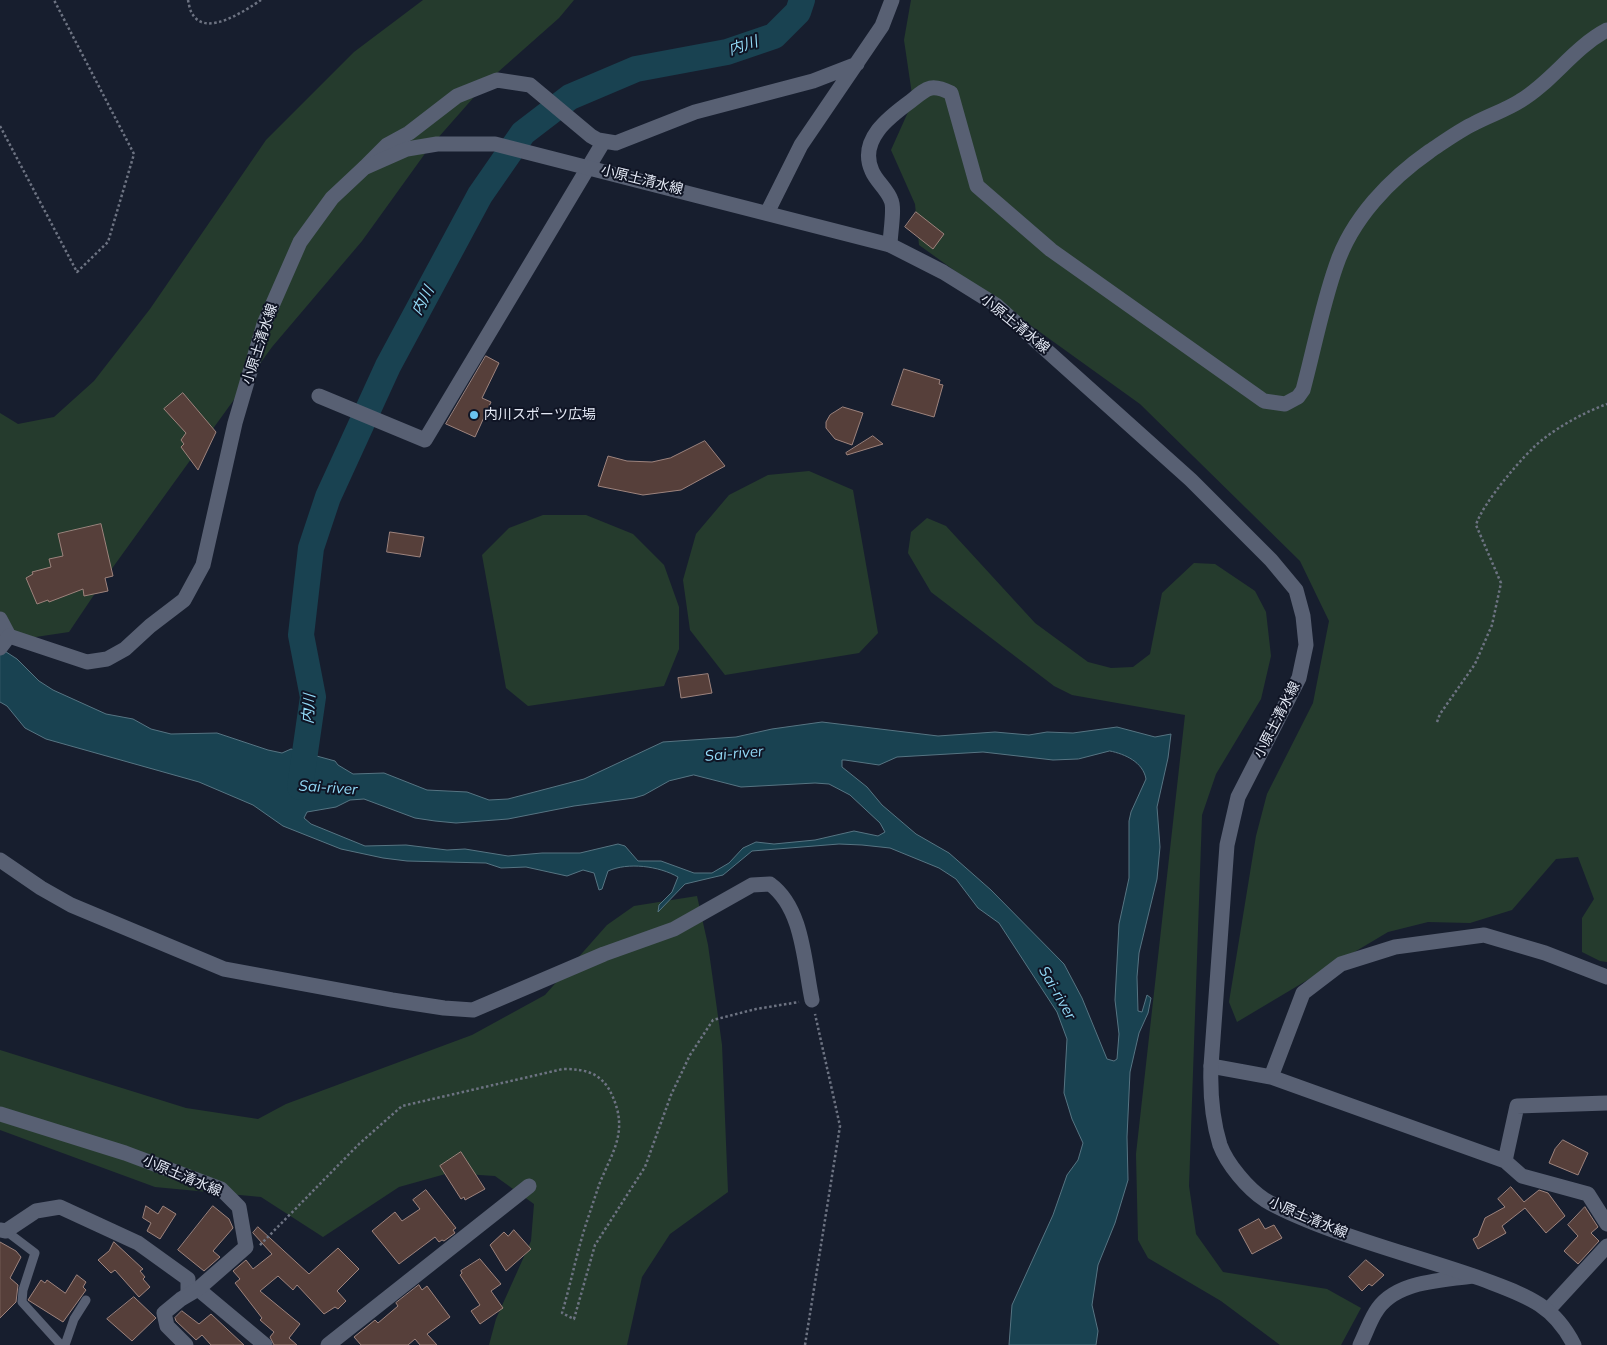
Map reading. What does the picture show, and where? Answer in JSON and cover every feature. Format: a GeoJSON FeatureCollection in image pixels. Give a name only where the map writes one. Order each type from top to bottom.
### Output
{"type":"FeatureCollection","features":[{"type":"Feature","properties":{"kind":"street"},"geometry":{"type":"LineString","coordinates":[[767,212],[801,145],[882,26],[892,0]]}},
{"type":"Feature","properties":{"kind":"street"},"geometry":{"type":"LineString","coordinates":[[890,245],[892,201],[872,171],[868,158],[872,137],[893,114],[920,93],[932,86],[938,87],[951,93],[977,186],[1050,250],[1264,401],[1285,404],[1298,397],[1304,390],[1336,265],[1353,229],[1379,194],[1429,152],[1473,124],[1519,102],[1535,91],[1566,60],[1594,37],[1607,30]]}},
{"type":"Feature","properties":{"kind":"street"},"geometry":{"type":"LineString","coordinates":[[364,168],[387,145],[409,133],[457,96],[497,80],[530,85],[598,138],[616,143],[695,112],[813,81],[857,64]]}},
{"type":"Feature","properties":{"kind":"street"},"geometry":{"type":"LineString","coordinates":[[319,396],[425,440],[598,138]]}},
{"type":"Feature","properties":{"kind":"street","name":"小原土清水線"},"geometry":{"type":"LineString","coordinates":[[4,642],[87,662],[107,659],[126,649],[150,626],[184,600],[203,565],[235,423],[264,324],[300,242],[332,198],[364,168],[407,149],[437,144],[495,144],[767,212],[890,245],[944,272],[1002,311],[1191,480],[1271,560],[1296,590],[1303,616],[1306,645],[1298,678],[1238,797],[1227,845],[1210,1099],[1220,1146],[1238,1174],[1264,1199],[1289,1213],[1378,1247],[1507,1288],[1549,1309],[1564,1326],[1574,1345]]}},
{"type":"Feature","properties":{"kind":"street"},"geometry":{"type":"LineString","coordinates":[[0,619],[4,642]]}},
{"type":"Feature","properties":{"kind":"street"},"geometry":{"type":"LineString","coordinates":[[0,860],[41,888],[72,905],[224,969],[392,1000],[444,1008],[473,1010],[604,954],[674,929],[752,885],[770,884],[786,900],[797,927],[812,1000]]}},
{"type":"Feature","properties":{"kind":"street"},"geometry":{"type":"LineString","coordinates":[[1271,1077],[1303,993],[1341,964],[1395,947],[1484,935],[1545,953],[1607,977]]}},
{"type":"Feature","properties":{"kind":"street"},"geometry":{"type":"LineString","coordinates":[[1211,1066],[1271,1077],[1504,1161],[1522,1176],[1588,1194],[1607,1224]]}},
{"type":"Feature","properties":{"kind":"street"},"geometry":{"type":"LineString","coordinates":[[1504,1161],[1517,1106],[1607,1103]]}},
{"type":"Feature","properties":{"kind":"street","name":"小原土清水線"},"geometry":{"type":"LineString","coordinates":[[0,1114],[124,1153],[221,1190],[239,1207],[246,1247]]}},
{"type":"Feature","properties":{"kind":"street"},"geometry":{"type":"LineString","coordinates":[[328,1345],[529,1186]]}},
{"type":"Feature","properties":{"kind":"street"},"geometry":{"type":"LineString","coordinates":[[3,1230],[36,1211],[60,1207],[138,1242],[188,1279],[194,1292],[265,1345]]}},
{"type":"Feature","properties":{"kind":"street"},"geometry":{"type":"LineString","coordinates":[[1549,1309],[1607,1246]]}},
{"type":"Feature","properties":{"kind":"street"},"geometry":{"type":"LineString","coordinates":[[186,1345],[167,1326],[164,1313],[194,1292],[246,1247]]}},
{"type":"Feature","properties":{"kind":"street"},"geometry":{"type":"LineString","coordinates":[[1360,1345],[1376,1312],[1392,1295],[1417,1285],[1472,1276]]}},
{"type":"Feature","properties":{"kind":"lane"},"geometry":{"type":"LineString","coordinates":[[3,1230],[35,1253],[23,1290],[22,1302],[63,1345],[74,1319],[86,1300]]}},
{"type":"Feature","properties":{"kind":"path"},"geometry":{"type":"LineString","coordinates":[[0,126],[77,272],[108,242],[134,154],[54,0]]}},
{"type":"Feature","properties":{"kind":"path"},"geometry":{"type":"LineString","coordinates":[[188,0],[193,16],[200,21],[216,24],[244,11],[261,0]]}},
{"type":"Feature","properties":{"kind":"path"},"geometry":{"type":"LineString","coordinates":[[1437,722],[1440,714],[1475,664],[1492,624],[1501,582],[1476,525],[1479,517],[1508,477],[1542,440],[1592,410],[1607,404]]}},
{"type":"Feature","properties":{"kind":"path"},"geometry":{"type":"LineString","coordinates":[[246,1247],[251,1253],[359,1144],[402,1106],[563,1069],[582,1069],[601,1077],[610,1089],[619,1110],[620,1130],[614,1153],[600,1184],[582,1236],[562,1313],[574,1319],[595,1245],[645,1167],[671,1095],[690,1055],[713,1020],[756,1009],[812,1000],[840,1126],[805,1345]]}},
{"type":"Feature","properties":{"kind":"green space"},"geometry":{"type":"Polygon","coordinates":[[[423,0],[574,0],[559,18],[489,80],[429,148],[362,241],[272,347],[108,574],[69,632],[22,639],[0,627],[0,413],[18,424],[54,417],[94,381],[150,309],[266,140],[354,52],[423,0]]]}},
{"type":"Feature","properties":{"kind":"green space"},"geometry":{"type":"Polygon","coordinates":[[[911,0],[1607,0],[1607,962],[1600,961],[1582,952],[1582,918],[1594,899],[1578,857],[1556,859],[1512,910],[1470,923],[1428,922],[1388,932],[1237,1022],[1229,1002],[1256,836],[1267,794],[1313,703],[1329,621],[1300,561],[1140,404],[919,245],[915,204],[891,150],[913,101],[904,40],[911,0]]]}},
{"type":"Feature","properties":{"kind":"green space"},"geometry":{"type":"Polygon","coordinates":[[[809,471],[853,490],[878,633],[859,653],[725,675],[690,630],[683,580],[696,534],[729,495],[768,475],[809,471]]]}},
{"type":"Feature","properties":{"kind":"green space"},"geometry":{"type":"Polygon","coordinates":[[[543,515],[586,515],[633,534],[664,565],[679,607],[679,649],[664,686],[528,706],[506,688],[482,555],[509,528],[543,515]]]}},
{"type":"Feature","properties":{"kind":"green space"},"geometry":{"type":"Polygon","coordinates":[[[927,518],[946,526],[1035,623],[1088,662],[1111,668],[1133,667],[1150,654],[1162,593],[1194,563],[1215,564],[1255,591],[1266,612],[1271,656],[1261,699],[1216,774],[1202,815],[1189,1186],[1196,1234],[1223,1272],[1327,1289],[1361,1308],[1341,1345],[1280,1345],[1221,1301],[1148,1258],[1138,1240],[1136,1154],[1185,715],[1072,695],[1054,686],[931,592],[908,553],[911,532],[927,518]]]}},
{"type":"Feature","properties":{"kind":"green space"},"geometry":{"type":"Polygon","coordinates":[[[697,896],[708,945],[722,1045],[728,1192],[670,1234],[642,1277],[627,1345],[489,1345],[496,1319],[531,1241],[534,1204],[495,1176],[449,1173],[399,1187],[323,1237],[261,1197],[155,1187],[0,1130],[0,1050],[186,1108],[258,1119],[286,1104],[472,1035],[545,995],[607,925],[634,906],[697,896]]]}},
{"type":"Feature","properties":{"kind":"water","name":"Sai-river"},"geometry":{"type":"Polygon","coordinates":[[[0,648],[17,659],[39,681],[53,690],[106,714],[133,719],[151,729],[171,734],[217,733],[268,750],[282,753],[291,749],[335,761],[353,774],[384,773],[427,790],[467,792],[489,800],[508,799],[584,779],[663,742],[736,737],[772,729],[822,722],[938,736],[995,732],[1029,735],[1047,732],[1073,733],[1117,727],[1155,737],[1171,734],[1168,758],[1157,807],[1160,847],[1157,879],[1139,953],[1137,977],[1138,1011],[1142,1012],[1147,995],[1151,998],[1148,1013],[1139,1033],[1130,1072],[1127,1137],[1128,1180],[1115,1223],[1098,1265],[1092,1305],[1098,1331],[1096,1345],[1009,1345],[1012,1305],[1053,1215],[1067,1175],[1078,1160],[1083,1143],[1072,1119],[1064,1093],[1067,1039],[1057,1012],[999,923],[978,908],[956,879],[939,868],[890,848],[862,845],[839,844],[752,851],[723,875],[685,884],[658,912],[659,905],[672,892],[678,877],[662,870],[643,866],[616,868],[608,871],[602,889],[599,890],[594,873],[583,870],[567,876],[526,867],[501,868],[486,863],[407,861],[341,849],[283,826],[253,805],[199,782],[46,739],[25,728],[7,706],[0,702],[0,648]],[[1110,751],[1078,759],[1053,760],[983,752],[897,757],[879,765],[842,760],[842,767],[867,787],[882,805],[916,834],[949,853],[991,890],[1064,964],[1082,998],[1107,1059],[1114,1061],[1117,1059],[1119,1034],[1115,1000],[1119,924],[1129,878],[1129,821],[1131,812],[1146,779],[1137,763],[1122,754],[1110,751]],[[694,775],[669,781],[644,795],[634,798],[574,806],[508,819],[456,823],[435,821],[415,818],[364,799],[350,800],[336,807],[307,812],[304,818],[311,824],[365,846],[406,845],[447,850],[465,849],[508,856],[542,853],[580,853],[618,844],[625,846],[638,861],[661,861],[694,873],[712,873],[729,863],[743,848],[756,842],[774,844],[815,840],[854,831],[878,836],[885,832],[880,823],[850,795],[829,784],[741,787],[694,775]]]}},
{"type":"Feature","properties":{"kind":"building"},"geometry":{"type":"Polygon","coordinates":[[[916,212],[944,234],[933,249],[905,227],[916,212]]]}},
{"type":"Feature","properties":{"kind":"building"},"geometry":{"type":"Polygon","coordinates":[[[486,356],[499,363],[482,398],[491,402],[475,437],[446,424],[486,356]]]}},
{"type":"Feature","properties":{"kind":"building"},"geometry":{"type":"Polygon","coordinates":[[[904,369],[940,380],[939,384],[943,385],[934,417],[892,405],[904,369]]]}},
{"type":"Feature","properties":{"kind":"building"},"geometry":{"type":"Polygon","coordinates":[[[183,393],[216,432],[198,470],[181,447],[184,444],[181,440],[186,433],[164,409],[183,393]]]}},
{"type":"Feature","properties":{"kind":"building"},"geometry":{"type":"Polygon","coordinates":[[[843,407],[863,413],[852,445],[835,439],[826,428],[826,422],[830,415],[843,407]]]}},
{"type":"Feature","properties":{"kind":"building"},"geometry":{"type":"Polygon","coordinates":[[[873,436],[883,444],[847,455],[846,453],[873,436]]]}},
{"type":"Feature","properties":{"kind":"building"},"geometry":{"type":"Polygon","coordinates":[[[705,441],[725,466],[681,490],[643,495],[598,486],[608,456],[627,461],[652,462],[670,458],[705,441]]]}},
{"type":"Feature","properties":{"kind":"building"},"geometry":{"type":"Polygon","coordinates":[[[101,524],[113,576],[105,578],[108,591],[84,596],[83,589],[49,602],[48,600],[37,604],[26,578],[33,574],[32,572],[51,567],[49,559],[63,556],[58,534],[101,524]]]}},
{"type":"Feature","properties":{"kind":"building"},"geometry":{"type":"Polygon","coordinates":[[[390,532],[424,537],[420,557],[387,552],[390,532]]]}},
{"type":"Feature","properties":{"kind":"building"},"geometry":{"type":"Polygon","coordinates":[[[708,674],[712,693],[681,698],[678,678],[708,674]]]}},
{"type":"Feature","properties":{"kind":"building"},"geometry":{"type":"Polygon","coordinates":[[[1563,1140],[1588,1153],[1578,1175],[1549,1163],[1555,1149],[1563,1140]]]}},
{"type":"Feature","properties":{"kind":"building"},"geometry":{"type":"Polygon","coordinates":[[[461,1152],[485,1189],[465,1200],[464,1197],[461,1199],[440,1166],[461,1152]]]}},
{"type":"Feature","properties":{"kind":"building"},"geometry":{"type":"Polygon","coordinates":[[[1511,1187],[1524,1202],[1539,1190],[1548,1193],[1565,1216],[1546,1233],[1525,1208],[1502,1226],[1506,1233],[1478,1249],[1473,1239],[1478,1236],[1485,1218],[1505,1207],[1498,1199],[1511,1187]]]}},
{"type":"Feature","properties":{"kind":"building"},"geometry":{"type":"Polygon","coordinates":[[[426,1190],[456,1228],[453,1230],[455,1233],[444,1241],[439,1242],[435,1237],[399,1264],[372,1231],[395,1212],[402,1221],[420,1209],[413,1200],[426,1190]]]}},
{"type":"Feature","properties":{"kind":"building"},"geometry":{"type":"Polygon","coordinates":[[[146,1206],[158,1214],[163,1206],[176,1214],[160,1239],[147,1231],[151,1223],[143,1218],[146,1206]]]}},
{"type":"Feature","properties":{"kind":"building"},"geometry":{"type":"Polygon","coordinates":[[[213,1206],[229,1219],[233,1228],[213,1251],[220,1257],[204,1271],[178,1250],[213,1206]]]}},
{"type":"Feature","properties":{"kind":"building"},"geometry":{"type":"Polygon","coordinates":[[[1585,1207],[1598,1227],[1591,1233],[1599,1241],[1578,1264],[1564,1251],[1578,1236],[1568,1225],[1585,1207]]]}},
{"type":"Feature","properties":{"kind":"building"},"geometry":{"type":"Polygon","coordinates":[[[1259,1219],[1265,1229],[1274,1225],[1282,1238],[1252,1254],[1239,1230],[1259,1219]]]}},
{"type":"Feature","properties":{"kind":"building"},"geometry":{"type":"Polygon","coordinates":[[[258,1227],[309,1274],[338,1248],[359,1269],[337,1291],[346,1301],[338,1309],[335,1307],[324,1314],[297,1285],[293,1290],[278,1276],[260,1291],[300,1324],[289,1338],[297,1345],[274,1345],[270,1337],[274,1332],[260,1320],[262,1318],[235,1283],[240,1279],[233,1271],[246,1260],[253,1269],[272,1254],[253,1233],[258,1227]]]}},
{"type":"Feature","properties":{"kind":"building"},"geometry":{"type":"Polygon","coordinates":[[[514,1230],[531,1249],[506,1271],[490,1245],[504,1232],[508,1236],[514,1230]]]}},
{"type":"Feature","properties":{"kind":"building"},"geometry":{"type":"Polygon","coordinates":[[[0,1242],[16,1251],[21,1257],[10,1278],[18,1285],[16,1302],[0,1318],[0,1242]]]}},
{"type":"Feature","properties":{"kind":"building"},"geometry":{"type":"Polygon","coordinates":[[[114,1242],[143,1269],[140,1271],[145,1277],[143,1279],[150,1287],[139,1297],[115,1270],[111,1273],[98,1260],[109,1251],[114,1242]]]}},
{"type":"Feature","properties":{"kind":"building"},"geometry":{"type":"Polygon","coordinates":[[[480,1259],[501,1284],[491,1291],[503,1308],[480,1324],[471,1311],[480,1305],[460,1275],[461,1271],[480,1259]]]}},
{"type":"Feature","properties":{"kind":"building"},"geometry":{"type":"Polygon","coordinates":[[[1366,1260],[1384,1275],[1372,1286],[1369,1284],[1362,1291],[1349,1277],[1366,1260]]]}},
{"type":"Feature","properties":{"kind":"building"},"geometry":{"type":"Polygon","coordinates":[[[77,1275],[86,1282],[83,1287],[86,1290],[63,1322],[28,1300],[41,1280],[45,1283],[47,1280],[65,1293],[77,1275]]]}},
{"type":"Feature","properties":{"kind":"building"},"geometry":{"type":"Polygon","coordinates":[[[419,1285],[422,1290],[427,1286],[450,1317],[427,1334],[437,1345],[420,1345],[415,1339],[408,1345],[361,1345],[354,1337],[375,1320],[378,1323],[398,1306],[396,1303],[419,1285]]]}},
{"type":"Feature","properties":{"kind":"building"},"geometry":{"type":"Polygon","coordinates":[[[134,1297],[156,1318],[132,1341],[107,1319],[134,1297]]]}},
{"type":"Feature","properties":{"kind":"building"},"geometry":{"type":"Polygon","coordinates":[[[182,1311],[199,1324],[211,1314],[244,1345],[211,1345],[202,1335],[196,1340],[176,1321],[175,1318],[182,1311]]]}},
{"type":"Feature","properties":{"kind":"waterway","name":"内川"},"geometry":{"type":"LineString","coordinates":[[300,787],[313,697],[301,635],[311,548],[328,497],[388,366],[480,195],[523,133],[570,97],[636,69],[727,52],[774,36],[798,12],[802,0]]}},
{"type":"Feature","properties":{"kind":"place","name":"内川スポーツ広場"},"geometry":{"type":"Point","coordinates":[474,415]}}]}
